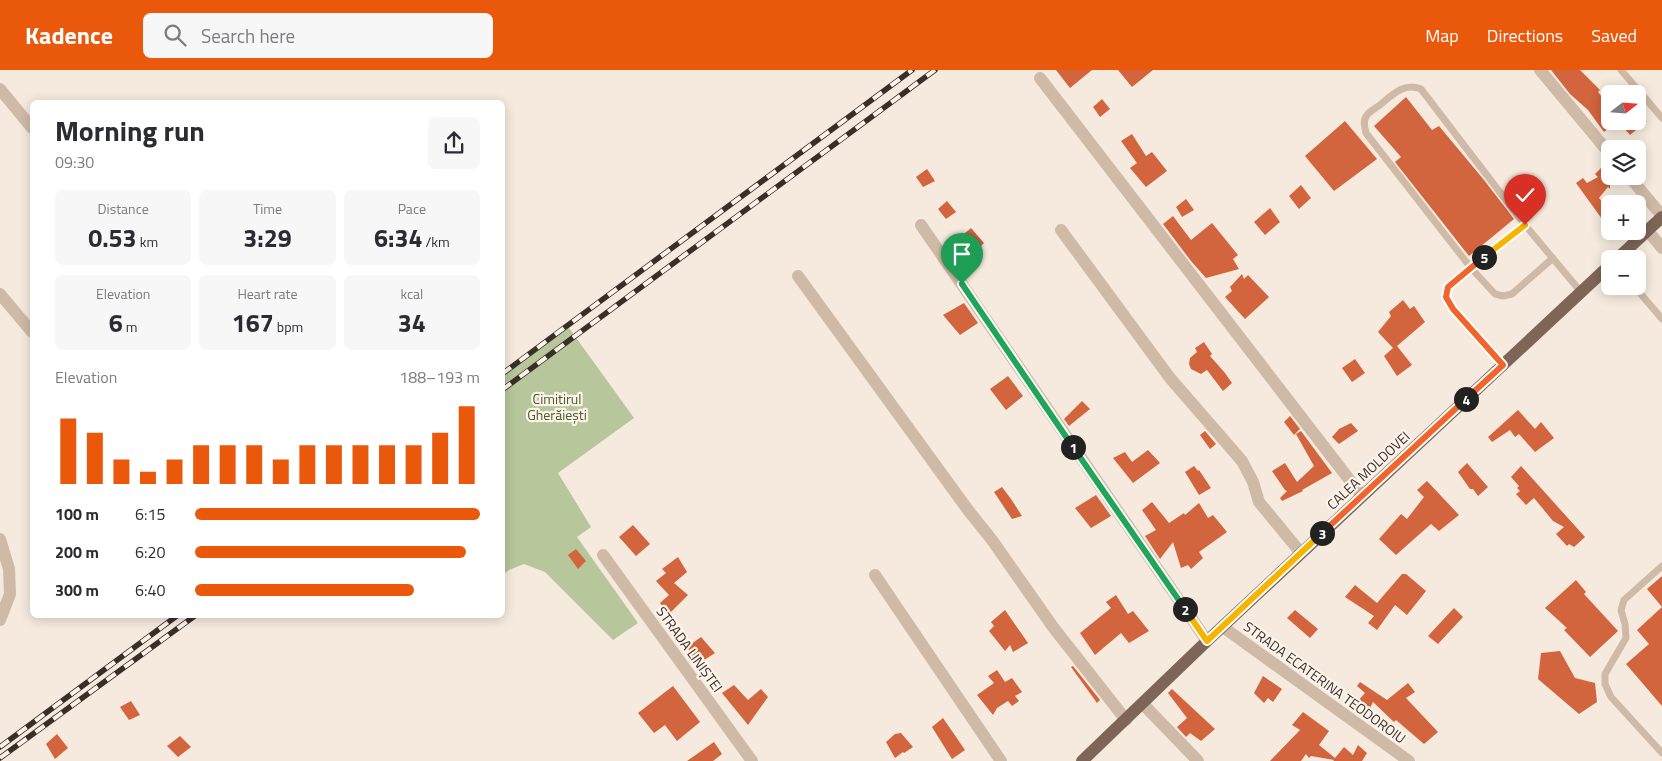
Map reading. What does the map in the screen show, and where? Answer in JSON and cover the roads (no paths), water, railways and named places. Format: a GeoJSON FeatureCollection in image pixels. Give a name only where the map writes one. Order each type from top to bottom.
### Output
{"type":"FeatureCollection","features":[{"type":"Feature","properties":{"kind":"main road"},"geometry":{"type":"LineString","coordinates":[[1627,250],[1662,216]]}},
{"type":"Feature","properties":{"kind":"main road","name":"CALEA MOLDOVEI"},"geometry":{"type":"LineString","coordinates":[[1082,761],[1207,641],[1601,274]]}},
{"type":"Feature","properties":{"kind":"street"},"geometry":{"type":"LineString","coordinates":[[1540,70],[1601,143]]}},
{"type":"Feature","properties":{"kind":"street"},"geometry":{"type":"LineString","coordinates":[[1040,78],[1362,496]]}},
{"type":"Feature","properties":{"kind":"street"},"geometry":{"type":"LineString","coordinates":[[0,89],[30,126]]}},
{"type":"Feature","properties":{"kind":"street"},"geometry":{"type":"LineString","coordinates":[[1636,185],[1662,216]]}},
{"type":"Feature","properties":{"kind":"street"},"geometry":{"type":"LineString","coordinates":[[922,225],[1207,641]]}},
{"type":"Feature","properties":{"kind":"street"},"geometry":{"type":"LineString","coordinates":[[1061,230],[1170,378],[1242,461],[1253,482],[1259,502],[1301,553]]}},
{"type":"Feature","properties":{"kind":"street"},"geometry":{"type":"LineString","coordinates":[[1648,230],[1662,248]]}},
{"type":"Feature","properties":{"kind":"street"},"geometry":{"type":"LineString","coordinates":[[798,276],[968,510],[992,540],[1053,627],[1126,720]]}},
{"type":"Feature","properties":{"kind":"street"},"geometry":{"type":"LineString","coordinates":[[0,294],[30,330]]}},
{"type":"Feature","properties":{"kind":"street"},"geometry":{"type":"LineString","coordinates":[[0,539],[9,570],[10,594],[0,620]]}},
{"type":"Feature","properties":{"kind":"street","name":"STRADA LINIȘTEI"},"geometry":{"type":"LineString","coordinates":[[604,555],[752,761]]}},
{"type":"Feature","properties":{"kind":"street"},"geometry":{"type":"LineString","coordinates":[[875,575],[1002,761]]}},
{"type":"Feature","properties":{"kind":"street","name":"STRADA ECATERINA TEODOROIU"},"geometry":{"type":"LineString","coordinates":[[1223,627],[1409,761]]}},
{"type":"Feature","properties":{"kind":"street"},"geometry":{"type":"LineString","coordinates":[[1143,704],[1198,761]]}},
{"type":"Feature","properties":{"kind":"lane"},"geometry":{"type":"LineString","coordinates":[[1621,70],[1662,118]]}},
{"type":"Feature","properties":{"kind":"lane"},"geometry":{"type":"LineString","coordinates":[[1553,258],[1512,294],[1503,296],[1495,294],[1471,268],[1366,133],[1363,124],[1367,115],[1400,89],[1408,86],[1421,89],[1525,225],[1553,258],[1581,292]]}},
{"type":"Feature","properties":{"kind":"lane"},"geometry":{"type":"LineString","coordinates":[[1503,365],[1453,309],[1446,297],[1448,287],[1525,225]]}},
{"type":"Feature","properties":{"kind":"lane"},"geometry":{"type":"LineString","coordinates":[[1642,295],[1662,319]]}},
{"type":"Feature","properties":{"kind":"lane"},"geometry":{"type":"LineString","coordinates":[[1662,566],[1624,600],[1621,610],[1626,638],[1605,674],[1605,684],[1611,697],[1662,753]]}},
{"type":"Feature","properties":{"kind":"railway"},"geometry":{"type":"LineString","coordinates":[[505,372],[912,70]]}},
{"type":"Feature","properties":{"kind":"railway"},"geometry":{"type":"LineString","coordinates":[[505,388],[935,70]]}},
{"type":"Feature","properties":{"kind":"railway"},"geometry":{"type":"LineString","coordinates":[[0,747],[174,618]]}},
{"type":"Feature","properties":{"kind":"railway"},"geometry":{"type":"LineString","coordinates":[[0,758],[192,618]]}},
{"type":"Feature","properties":{"kind":"park label","name":"Cimitirul Gherăiești"},"geometry":{"type":"Point","coordinates":[557,406]}}]}
